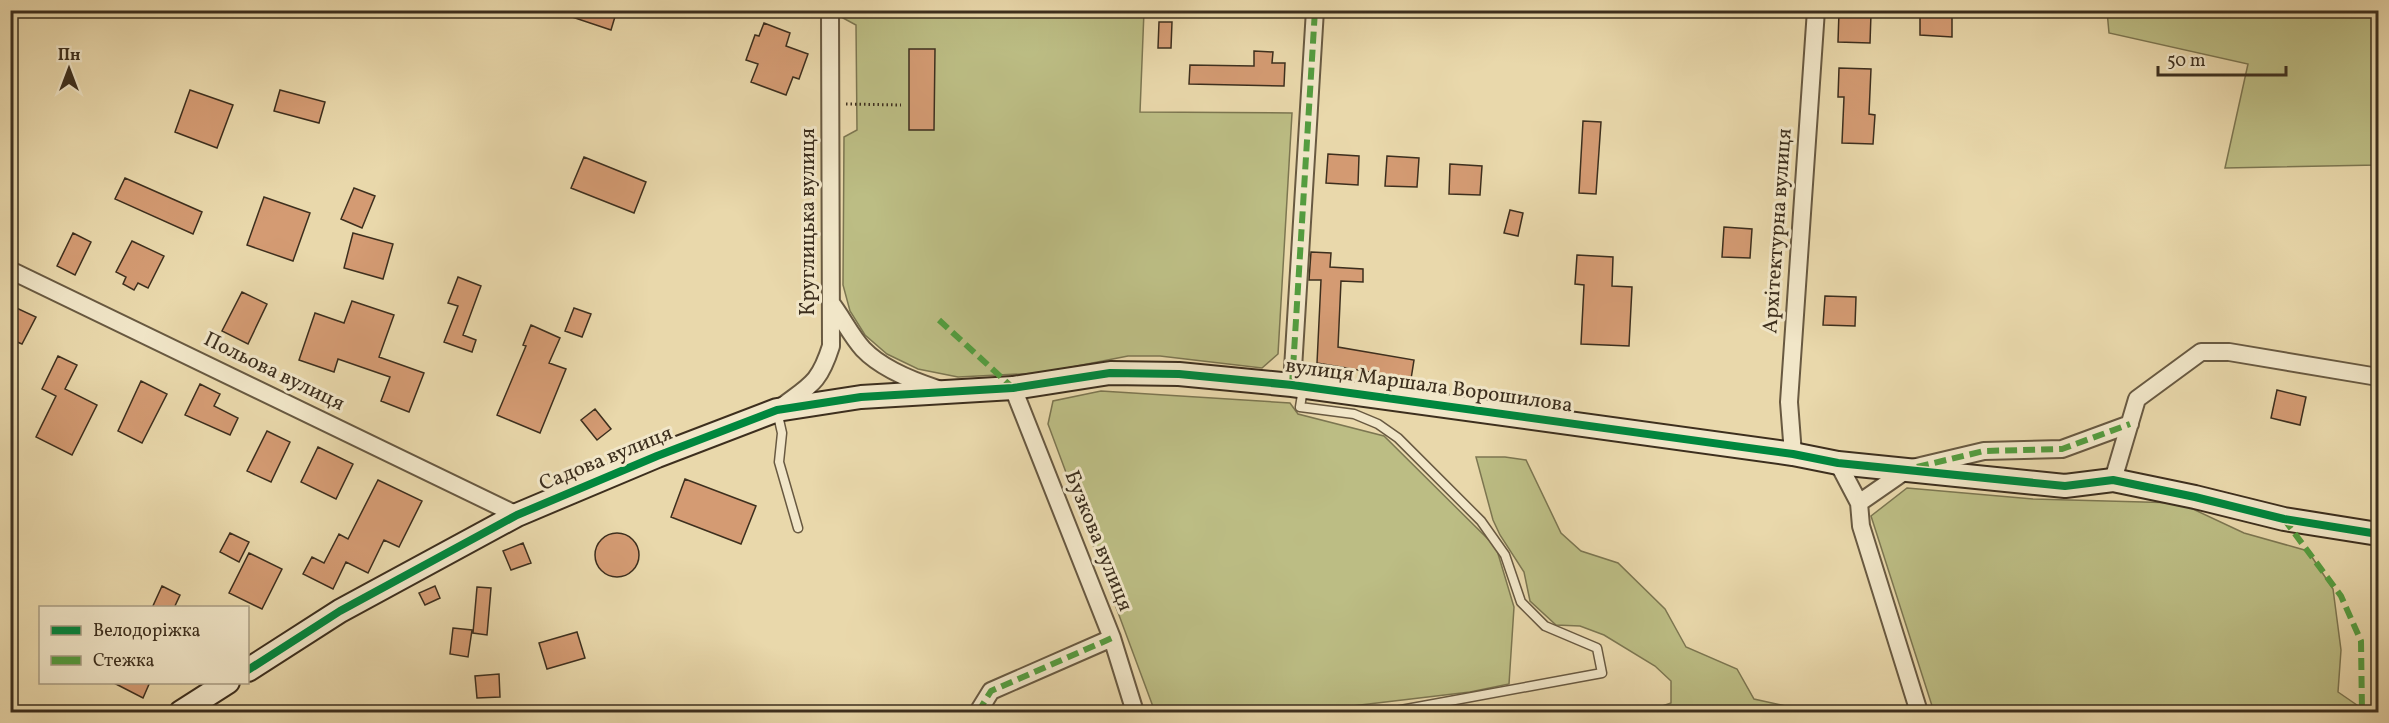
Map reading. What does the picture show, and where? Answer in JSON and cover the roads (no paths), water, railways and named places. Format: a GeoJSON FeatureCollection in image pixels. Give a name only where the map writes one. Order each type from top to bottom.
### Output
{"type":"FeatureCollection","features":[{"type":"Feature","properties":{"kind":"street","name":"Круглицька вулиця"},"geometry":{"type":"LineString","coordinates":[[777,410],[818,379],[825,367],[831,346],[830,10]]}},
{"type":"Feature","properties":{"kind":"street"},"geometry":{"type":"LineString","coordinates":[[1298,386],[1316,10]]}},
{"type":"Feature","properties":{"kind":"street","name":"Архітектурна вулиця"},"geometry":{"type":"LineString","coordinates":[[1793,454],[1789,402],[1816,10]]}},
{"type":"Feature","properties":{"kind":"street","name":"Польова вулиця"},"geometry":{"type":"LineString","coordinates":[[10,270],[517,515]]}},
{"type":"Feature","properties":{"kind":"street"},"geometry":{"type":"LineString","coordinates":[[831,303],[863,349],[885,366],[947,392]]}},
{"type":"Feature","properties":{"kind":"street"},"geometry":{"type":"LineString","coordinates":[[2113,480],[2137,399],[2201,352],[2229,352],[2379,377]]}},
{"type":"Feature","properties":{"kind":"street","name":"вулиця Маршала Ворошилова"},"geometry":{"type":"LineString","coordinates":[[1013,388],[1110,373],[1179,374],[1298,386],[1793,454],[1838,463],[2065,486],[2113,480],[2284,519],[2379,534]]}},
{"type":"Feature","properties":{"kind":"street","name":"Садова вулиця"},"geometry":{"type":"LineString","coordinates":[[249,669],[340,611],[517,515],[657,456],[777,410],[861,397],[1013,388]]}},
{"type":"Feature","properties":{"kind":"street","name":"Бузкова вулиця"},"geometry":{"type":"LineString","coordinates":[[1013,388],[1112,638],[1135,712]]}},
{"type":"Feature","properties":{"kind":"street"},"geometry":{"type":"LineString","coordinates":[[1859,503],[1908,469],[1984,451],[2062,449],[2130,424]]}},
{"type":"Feature","properties":{"kind":"street"},"geometry":{"type":"LineString","coordinates":[[1838,463],[1859,503],[1861,526],[1919,712]]}},
{"type":"Feature","properties":{"kind":"street"},"geometry":{"type":"LineString","coordinates":[[978,712],[991,691],[1112,638]]}},
{"type":"Feature","properties":{"kind":"street"},"geometry":{"type":"LineString","coordinates":[[181,712],[225,684]]}},
{"type":"Feature","properties":{"kind":"lane"},"geometry":{"type":"LineString","coordinates":[[1298,386],[1300,407],[1354,414],[1377,424],[1398,438],[1481,521],[1505,555],[1521,602],[1545,626],[1597,648],[1602,673],[1390,712]]}},
{"type":"Feature","properties":{"kind":"lane"},"geometry":{"type":"LineString","coordinates":[[777,410],[782,434],[779,462],[798,528]]}}]}
